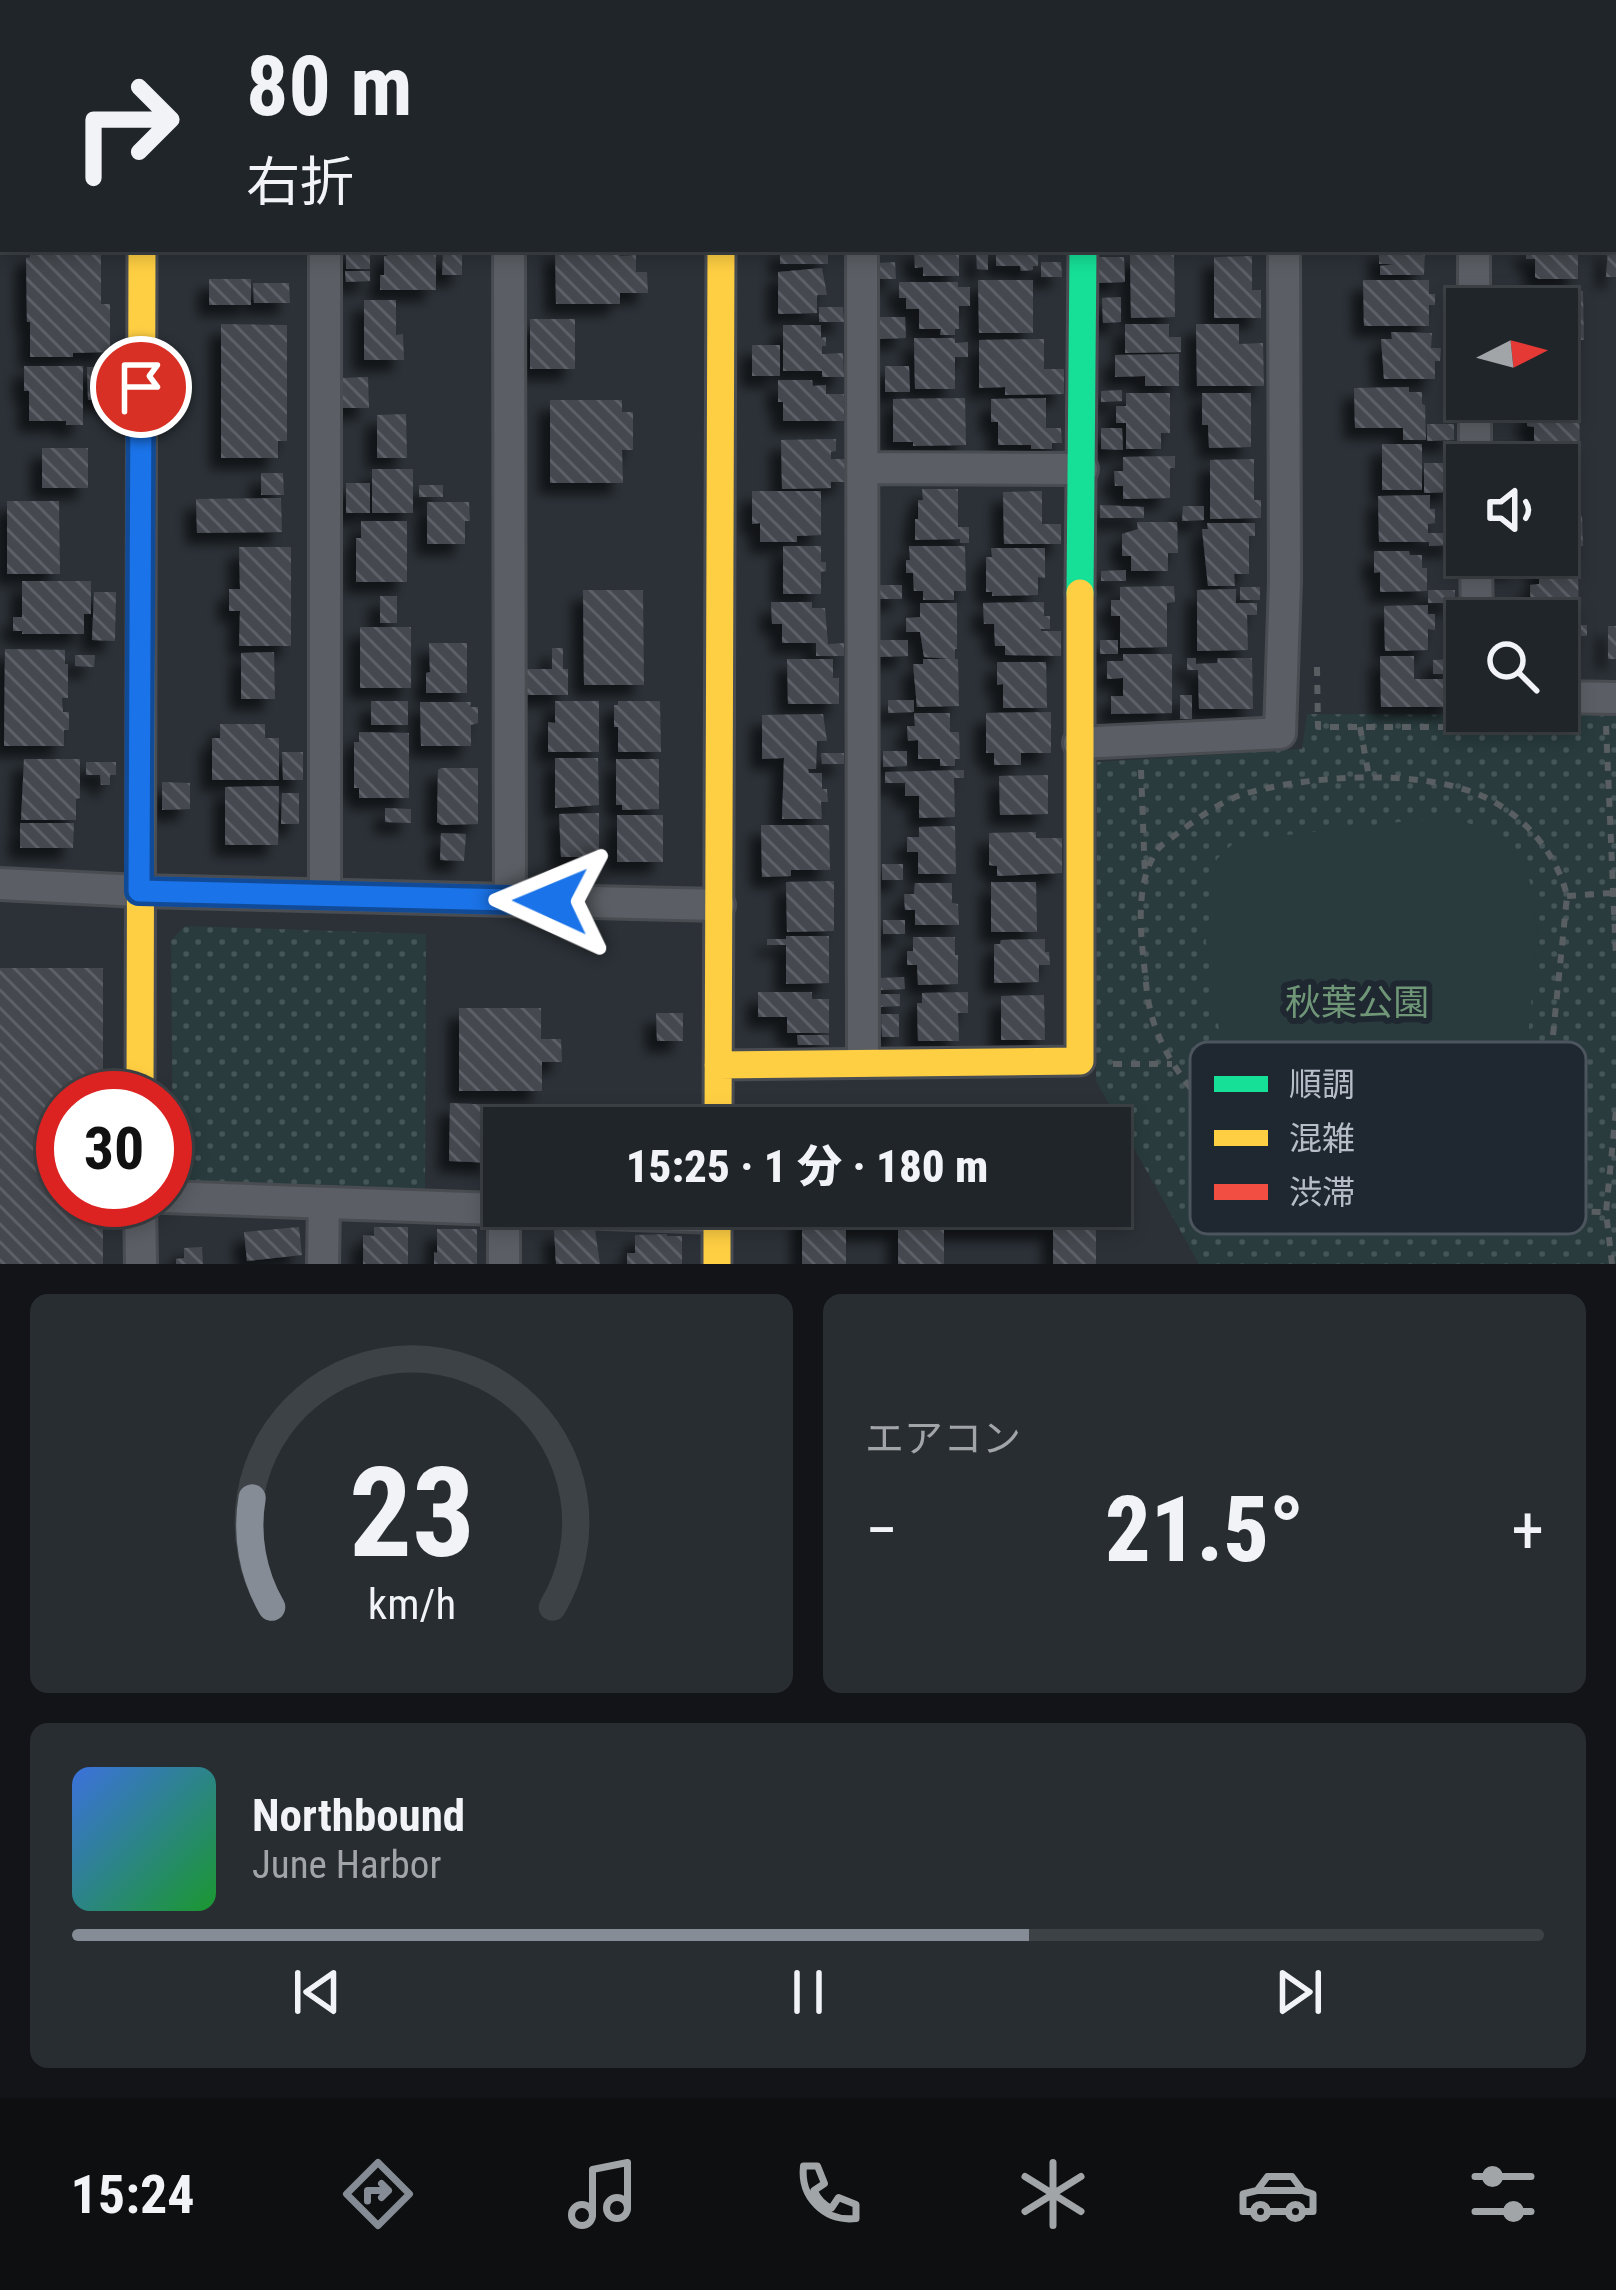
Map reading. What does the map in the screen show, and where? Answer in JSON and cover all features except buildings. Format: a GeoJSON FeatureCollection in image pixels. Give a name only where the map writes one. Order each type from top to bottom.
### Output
{"type":"FeatureCollection","features":[{"type":"Feature","properties":{"kind":"street"},"geometry":{"type":"LineString","coordinates":[[140,1071],[142,252]]}},
{"type":"Feature","properties":{"kind":"street"},"geometry":{"type":"LineString","coordinates":[[325,252],[325,895]]}},
{"type":"Feature","properties":{"kind":"street"},"geometry":{"type":"LineString","coordinates":[[509,252],[510,900]]}},
{"type":"Feature","properties":{"kind":"street"},"geometry":{"type":"LineString","coordinates":[[718,1107],[722,252]]}},
{"type":"Feature","properties":{"kind":"street"},"geometry":{"type":"LineString","coordinates":[[862,252],[863,1062]]}},
{"type":"Feature","properties":{"kind":"street"},"geometry":{"type":"LineString","coordinates":[[718,1065],[1080,1061],[1083,252]]}},
{"type":"Feature","properties":{"kind":"street"},"geometry":{"type":"LineString","coordinates":[[1079,743],[1280,734],[1286,581],[1284,252]]}},
{"type":"Feature","properties":{"kind":"street"},"geometry":{"type":"LineString","coordinates":[[1474,252],[1474,288]]}},
{"type":"Feature","properties":{"kind":"street"},"geometry":{"type":"LineString","coordinates":[[863,468],[1082,470]]}},
{"type":"Feature","properties":{"kind":"street"},"geometry":{"type":"LineString","coordinates":[[1578,707],[1611,698]]}},
{"type":"Feature","properties":{"kind":"street"},"geometry":{"type":"LineString","coordinates":[[0,884],[719,905]]}},
{"type":"Feature","properties":{"kind":"street"},"geometry":{"type":"LineString","coordinates":[[192,1198],[483,1209]]}},
{"type":"Feature","properties":{"kind":"street"},"geometry":{"type":"LineString","coordinates":[[323,1264],[324,1203]]}},
{"type":"Feature","properties":{"kind":"street"},"geometry":{"type":"LineString","coordinates":[[140,1227],[141,1264]]}},
{"type":"Feature","properties":{"kind":"street"},"geometry":{"type":"LineString","coordinates":[[504,1227],[504,1264]]}},
{"type":"Feature","properties":{"kind":"street"},"geometry":{"type":"LineString","coordinates":[[717,1264],[718,1227]]}},
{"type":"Feature","properties":{"kind":"path"},"geometry":{"type":"LineString","coordinates":[[1317,655],[1318,727],[1446,727]]}},
{"type":"Feature","properties":{"kind":"path"},"geometry":{"type":"LineString","coordinates":[[1611,698],[1616,956]]}},
{"type":"Feature","properties":{"kind":"path"},"geometry":{"type":"LineString","coordinates":[[1360,727],[1369,777]]}},
{"type":"Feature","properties":{"kind":"path"},"geometry":{"type":"LineString","coordinates":[[1139,740],[1145,880],[1141,925],[1147,998],[1157,1037],[1190,1088]]}},
{"type":"Feature","properties":{"kind":"path"},"geometry":{"type":"LineString","coordinates":[[1145,880],[1159,848],[1237,796],[1290,784],[1369,777],[1450,784],[1486,797],[1519,820],[1548,850],[1568,896],[1552,1042]]}},
{"type":"Feature","properties":{"kind":"path"},"geometry":{"type":"LineString","coordinates":[[1568,896],[1612,893]]}},
{"type":"Feature","properties":{"kind":"path"},"geometry":{"type":"LineString","coordinates":[[1080,1061],[1173,1064]]}},
{"type":"Feature","properties":{"kind":"path"},"geometry":{"type":"LineString","coordinates":[[1612,1264],[1606,1212],[1616,1110]]}},
{"type":"Feature","properties":{"kind":"path"},"geometry":{"type":"LineString","coordinates":[[1586,1212],[1606,1212]]}},
{"type":"Feature","properties":{"kind":"green space","name":"秋葉公園"},"geometry":{"type":"Polygon","coordinates":[[[1307,714],[1446,714],[1446,732],[1578,732],[1578,715],[1616,715],[1616,1264],[1199,1264],[1131,1143],[1131,1107],[1111,1107],[1096,1081],[1097,762],[1302,749],[1307,714]]]}},
{"type":"Feature","properties":{"kind":"green space"},"geometry":{"type":"Polygon","coordinates":[[[1443,817],[1480,827],[1506,844],[1523,865],[1536,920],[1527,1042],[1221,1042],[1206,942],[1217,859],[1236,841],[1443,817]]]}},
{"type":"Feature","properties":{"kind":"green space"},"geometry":{"type":"Polygon","coordinates":[[[185,926],[426,934],[425,1191],[192,1182],[192,1071],[172,1071],[171,940],[185,926]]]}},
{"type":"Feature","properties":{"kind":"traffic: fast"},"geometry":{"type":"LineString","coordinates":[[1080,593],[1083,252]]}},
{"type":"Feature","properties":{"kind":"traffic: slow"},"geometry":{"type":"LineString","coordinates":[[140,1071],[142,252]]}},
{"type":"Feature","properties":{"kind":"traffic: slow"},"geometry":{"type":"LineString","coordinates":[[718,1107],[721,252]]}},
{"type":"Feature","properties":{"kind":"traffic: slow"},"geometry":{"type":"LineString","coordinates":[[718,1065],[1080,1061],[1080,593]]}},
{"type":"Feature","properties":{"kind":"traffic: slow"},"geometry":{"type":"LineString","coordinates":[[717,1227],[717,1264]]}},
{"type":"Feature","properties":{"kind":"route"},"geometry":{"type":"LineString","coordinates":[[141,387],[139,891],[551,901]]}}]}
